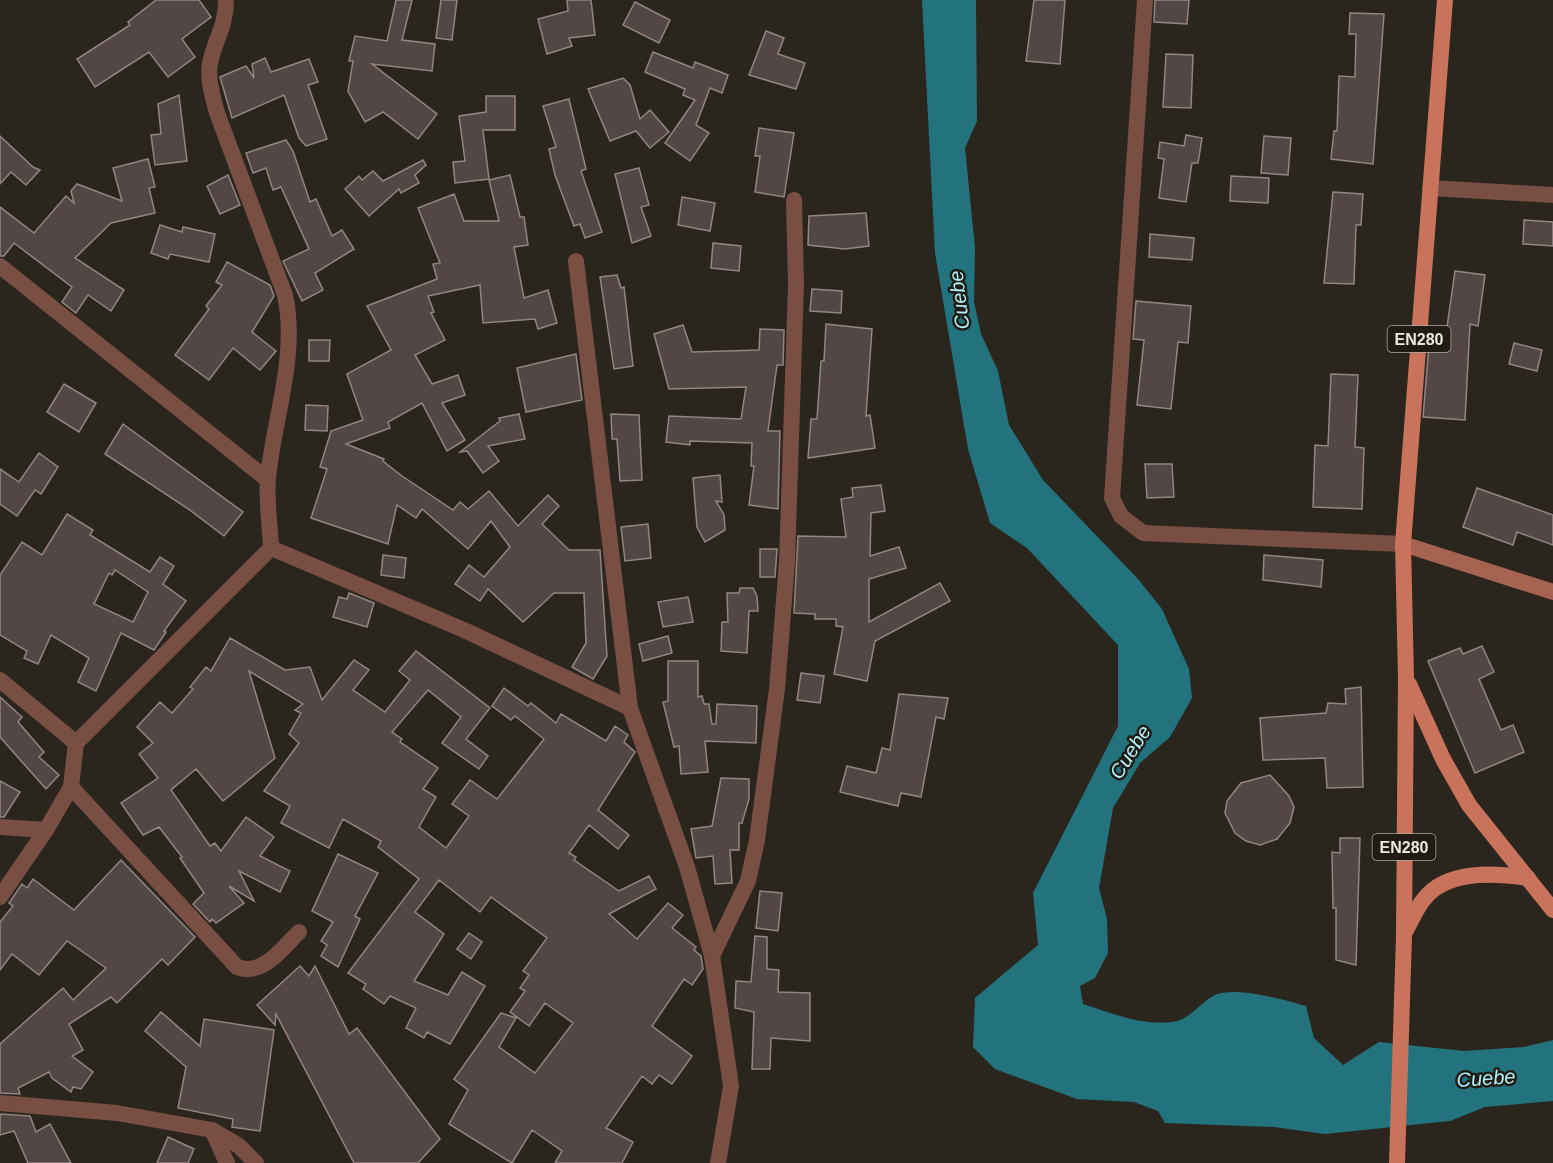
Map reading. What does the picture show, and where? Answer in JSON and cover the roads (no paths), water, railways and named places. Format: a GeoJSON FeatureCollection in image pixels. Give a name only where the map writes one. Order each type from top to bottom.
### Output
{"type":"FeatureCollection","features":[{"type":"Feature","properties":{"kind":"main road","name":"EN280"},"geometry":{"type":"LineString","coordinates":[[1397,1163],[1404,935],[1406,678],[1403,544],[1445,0]]}},
{"type":"Feature","properties":{"kind":"main road"},"geometry":{"type":"LineString","coordinates":[[1403,544],[1553,592]]}},
{"type":"Feature","properties":{"kind":"main road","name":"EN280"},"geometry":{"type":"LineString","coordinates":[[1406,678],[1443,759],[1469,805],[1553,910]]}},
{"type":"Feature","properties":{"kind":"main road"},"geometry":{"type":"LineString","coordinates":[[1404,935],[1424,898],[1445,884],[1468,876],[1495,873],[1528,878]]}},
{"type":"Feature","properties":{"kind":"street"},"geometry":{"type":"LineString","coordinates":[[0,897],[46,830],[71,787],[76,743],[271,548],[268,480],[289,343],[290,318],[285,295],[209,83],[210,63],[226,19],[226,0]]}},
{"type":"Feature","properties":{"kind":"street"},"geometry":{"type":"LineString","coordinates":[[1145,0],[1112,498],[1121,516],[1143,532],[1403,544]]}},
{"type":"Feature","properties":{"kind":"street"},"geometry":{"type":"LineString","coordinates":[[1430,188],[1553,195]]}},
{"type":"Feature","properties":{"kind":"street"},"geometry":{"type":"LineString","coordinates":[[712,956],[748,881],[757,840],[777,689],[787,551],[796,284],[794,200]]}},
{"type":"Feature","properties":{"kind":"street"},"geometry":{"type":"LineString","coordinates":[[576,261],[630,708],[687,867],[712,956],[731,1086],[718,1163]]}},
{"type":"Feature","properties":{"kind":"street"},"geometry":{"type":"LineString","coordinates":[[0,266],[268,480]]}},
{"type":"Feature","properties":{"kind":"street"},"geometry":{"type":"LineString","coordinates":[[271,548],[464,630],[630,708]]}},
{"type":"Feature","properties":{"kind":"street"},"geometry":{"type":"LineString","coordinates":[[0,680],[76,743]]}},
{"type":"Feature","properties":{"kind":"street"},"geometry":{"type":"LineString","coordinates":[[71,787],[237,967],[246,970],[265,964],[299,932]]}},
{"type":"Feature","properties":{"kind":"street"},"geometry":{"type":"LineString","coordinates":[[0,827],[46,830]]}},
{"type":"Feature","properties":{"kind":"street"},"geometry":{"type":"LineString","coordinates":[[0,1103],[117,1113],[212,1130],[239,1146],[256,1163]]}},
{"type":"Feature","properties":{"kind":"street"},"geometry":{"type":"LineString","coordinates":[[212,1130],[227,1163]]}},
{"type":"Feature","properties":{"kind":"water","name":"Cuebe"},"geometry":{"type":"Polygon","coordinates":[[[922,0],[976,0],[977,121],[965,148],[975,248],[974,302],[981,334],[998,371],[1009,425],[1043,480],[1138,579],[1162,609],[1189,669],[1192,698],[1170,737],[1140,763],[1113,808],[1099,888],[1107,919],[1108,953],[1095,978],[1080,986],[1083,1004],[1127,1018],[1161,1023],[1184,1018],[1215,995],[1235,992],[1273,998],[1306,1006],[1314,1038],[1343,1065],[1379,1042],[1464,1051],[1524,1047],[1553,1040],[1553,1101],[1485,1107],[1450,1121],[1325,1134],[1274,1127],[1165,1123],[1158,1111],[1134,1102],[1077,1099],[995,1069],[973,1047],[975,998],[1038,945],[1033,893],[1118,726],[1118,645],[1027,548],[990,523],[968,449],[935,253],[922,0]]]}}]}
